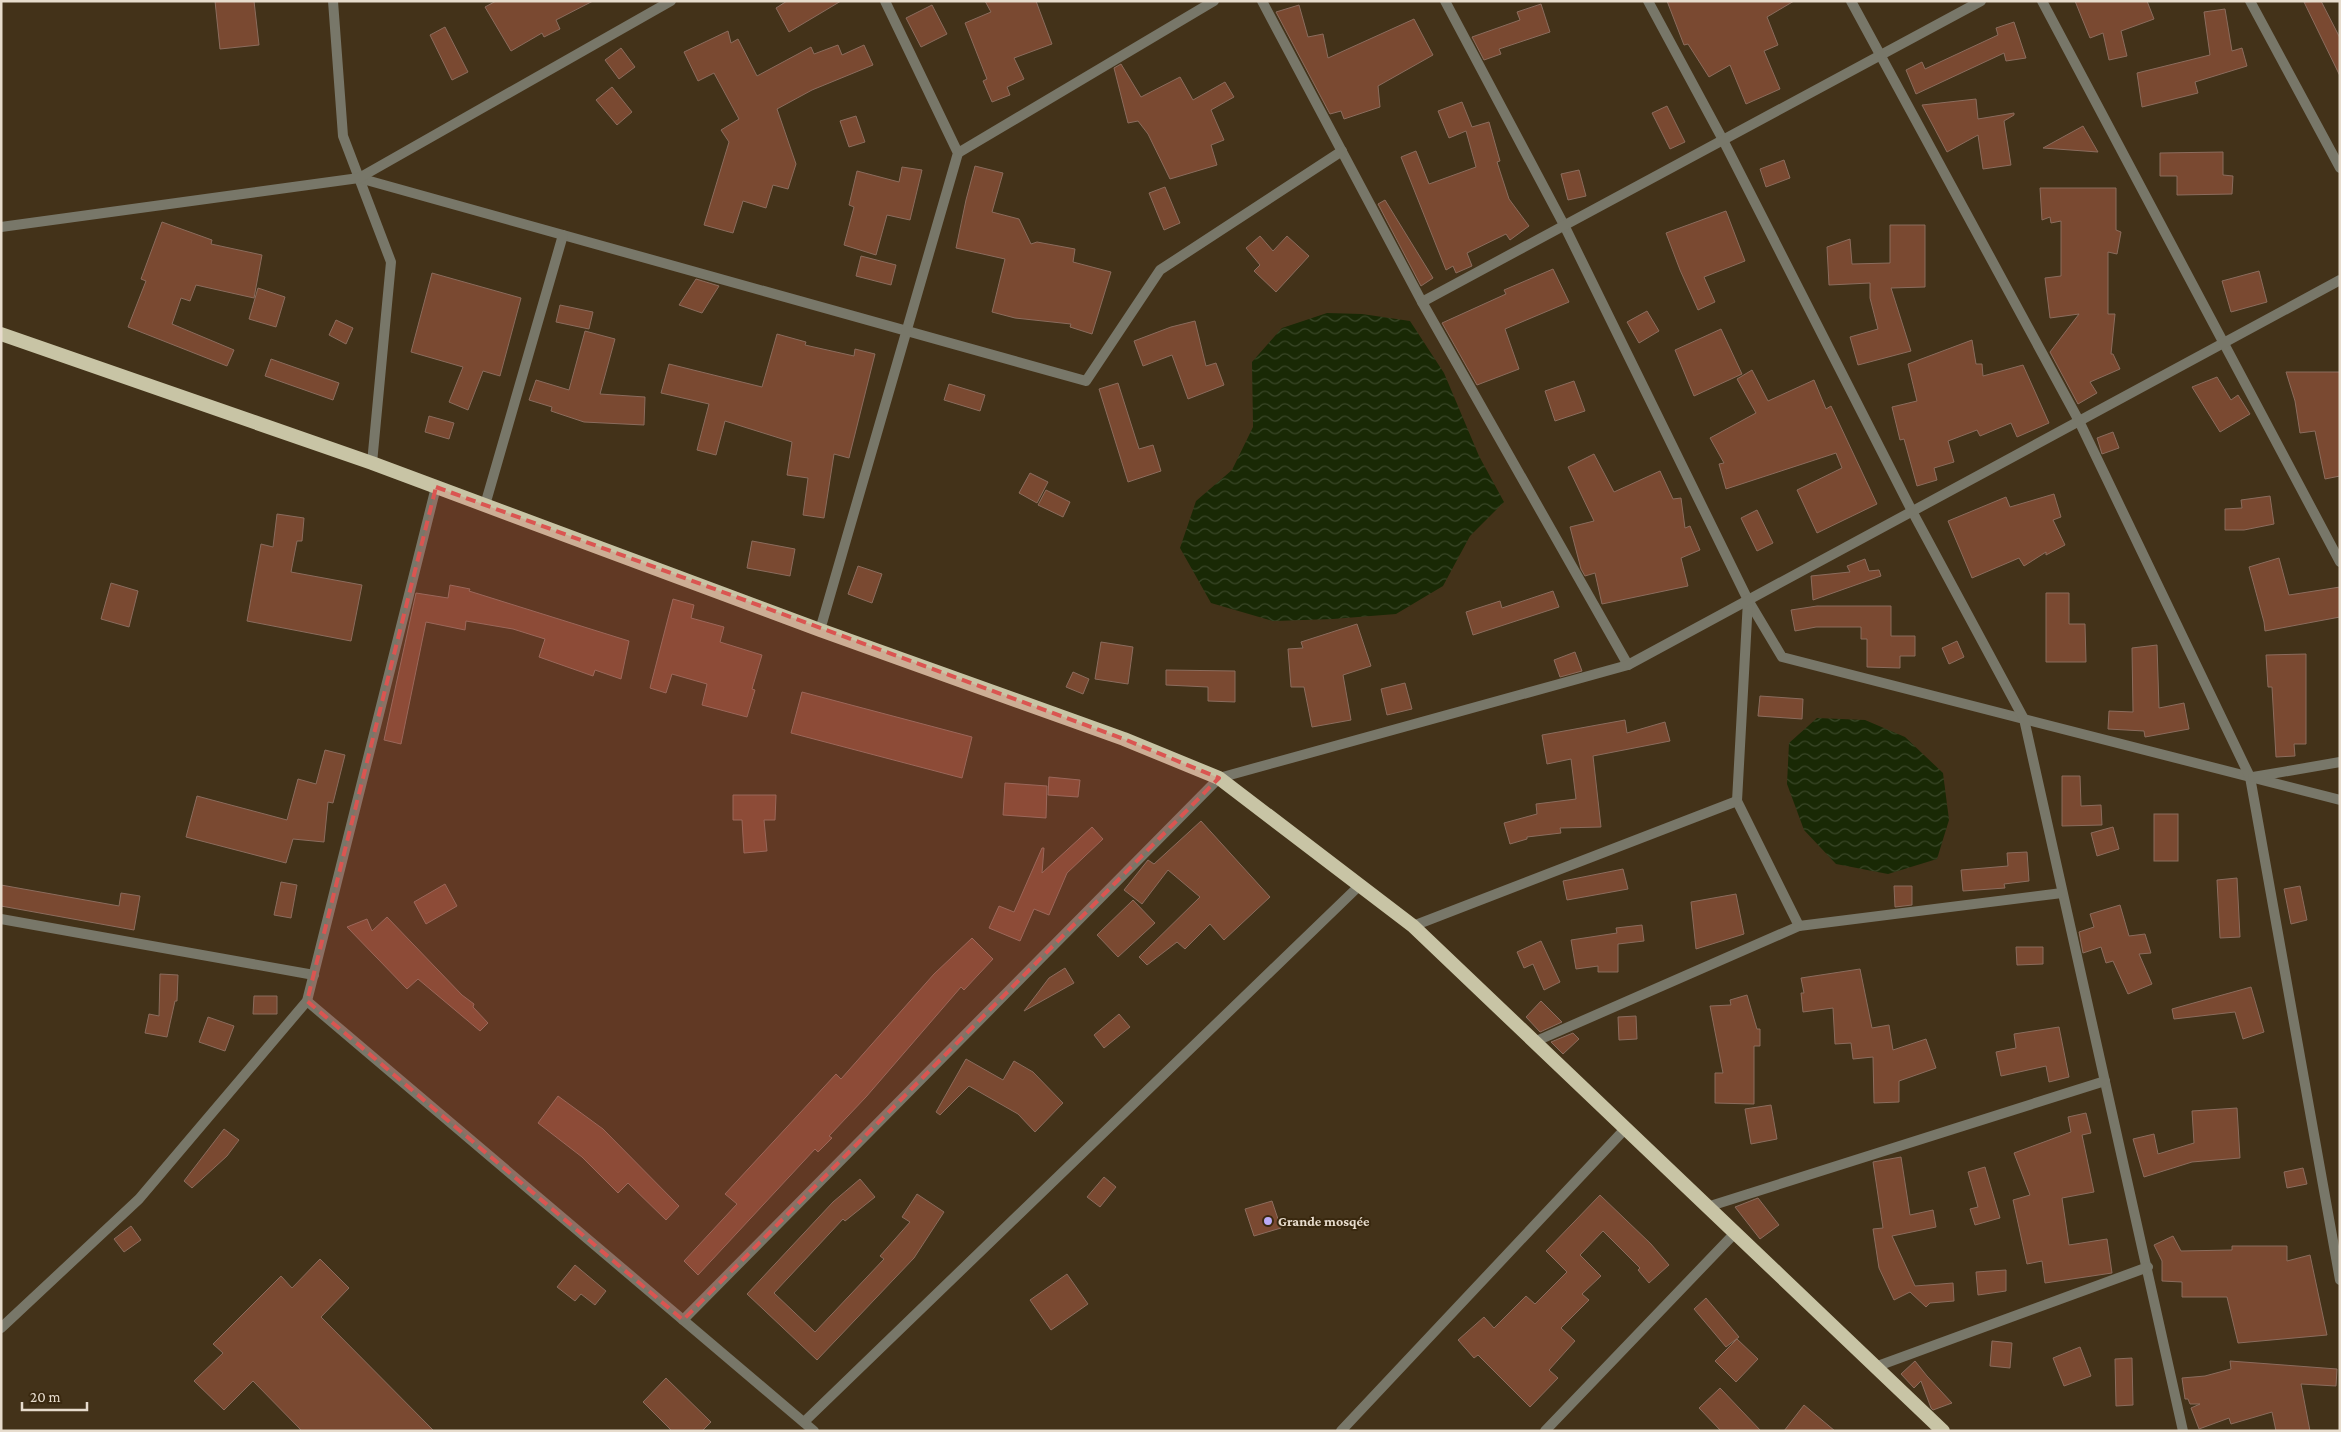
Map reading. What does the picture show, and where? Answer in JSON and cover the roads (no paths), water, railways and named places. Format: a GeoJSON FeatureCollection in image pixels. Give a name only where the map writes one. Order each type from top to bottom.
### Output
{"type":"FeatureCollection","features":[{"type":"Feature","properties":{"kind":"highway"},"geometry":{"type":"LineString","coordinates":[[1,334],[372,463],[820,630],[1124,738],[1219,778],[1413,926],[1734,1234],[1943,1431]]}},
{"type":"Feature","properties":{"kind":"street"},"geometry":{"type":"LineString","coordinates":[[333,1],[343,136],[391,262],[372,463]]}},
{"type":"Feature","properties":{"kind":"street"},"geometry":{"type":"LineString","coordinates":[[1,227],[359,178],[671,1]]}},
{"type":"Feature","properties":{"kind":"street"},"geometry":{"type":"LineString","coordinates":[[820,630],[958,153],[885,1]]}},
{"type":"Feature","properties":{"kind":"street"},"geometry":{"type":"LineString","coordinates":[[958,153],[1214,1]]}},
{"type":"Feature","properties":{"kind":"street"},"geometry":{"type":"LineString","coordinates":[[1262,1],[1422,302],[1628,665]]}},
{"type":"Feature","properties":{"kind":"street"},"geometry":{"type":"LineString","coordinates":[[1445,1],[1564,225],[1748,600],[1782,657],[2340,800]]}},
{"type":"Feature","properties":{"kind":"street"},"geometry":{"type":"LineString","coordinates":[[1648,1],[1723,140],[1912,511],[2024,719],[2148,1267],[2183,1431]]}},
{"type":"Feature","properties":{"kind":"street"},"geometry":{"type":"LineString","coordinates":[[1851,1],[2079,421],[2250,777],[2340,1280]]}},
{"type":"Feature","properties":{"kind":"street"},"geometry":{"type":"LineString","coordinates":[[1422,302],[1981,1]]}},
{"type":"Feature","properties":{"kind":"street"},"geometry":{"type":"LineString","coordinates":[[2042,1],[2340,562]]}},
{"type":"Feature","properties":{"kind":"street"},"geometry":{"type":"LineString","coordinates":[[2250,1],[2340,168]]}},
{"type":"Feature","properties":{"kind":"street"},"geometry":{"type":"LineString","coordinates":[[359,178],[1086,381],[1160,270],[1342,151]]}},
{"type":"Feature","properties":{"kind":"street"},"geometry":{"type":"LineString","coordinates":[[485,505],[563,235]]}},
{"type":"Feature","properties":{"kind":"street"},"geometry":{"type":"LineString","coordinates":[[683,1320],[1219,778],[1628,665],[2340,280]]}},
{"type":"Feature","properties":{"kind":"street"},"geometry":{"type":"LineString","coordinates":[[1,1328],[139,1199],[307,1001],[436,487]]}},
{"type":"Feature","properties":{"kind":"street"},"geometry":{"type":"LineString","coordinates":[[1748,600],[1737,802],[1799,926]]}},
{"type":"Feature","properties":{"kind":"street"},"geometry":{"type":"LineString","coordinates":[[2250,777],[2340,762]]}},
{"type":"Feature","properties":{"kind":"street"},"geometry":{"type":"LineString","coordinates":[[1413,926],[1737,802]]}},
{"type":"Feature","properties":{"kind":"street"},"geometry":{"type":"LineString","coordinates":[[804,1422],[1360,886]]}},
{"type":"Feature","properties":{"kind":"street"},"geometry":{"type":"LineString","coordinates":[[1534,1042],[1799,926],[2062,893]]}},
{"type":"Feature","properties":{"kind":"street"},"geometry":{"type":"LineString","coordinates":[[1,919],[314,975]]}},
{"type":"Feature","properties":{"kind":"street"},"geometry":{"type":"LineString","coordinates":[[307,1001],[814,1431]]}},
{"type":"Feature","properties":{"kind":"street"},"geometry":{"type":"LineString","coordinates":[[1708,1207],[2105,1081]]}},
{"type":"Feature","properties":{"kind":"street"},"geometry":{"type":"LineString","coordinates":[[1341,1431],[1625,1129]]}},
{"type":"Feature","properties":{"kind":"street"},"geometry":{"type":"LineString","coordinates":[[1544,1431],[1734,1234]]}},
{"type":"Feature","properties":{"kind":"street"},"geometry":{"type":"LineString","coordinates":[[1875,1367],[2148,1267]]}},
{"type":"Feature","properties":{"kind":"water"},"geometry":{"type":"Polygon","coordinates":[[[1327,313],[1362,314],[1410,321],[1444,373],[1479,456],[1504,502],[1470,536],[1443,586],[1396,614],[1273,621],[1211,603],[1180,548],[1196,501],[1232,470],[1253,427],[1252,362],[1282,328],[1327,313]]]}},
{"type":"Feature","properties":{"kind":"water"},"geometry":{"type":"Polygon","coordinates":[[[1817,718],[1865,720],[1905,737],[1943,773],[1949,820],[1937,859],[1888,874],[1836,864],[1804,830],[1787,784],[1789,743],[1817,718]]]}},
{"type":"Feature","properties":{"kind":"place","name":"Grande mosqée"},"geometry":{"type":"Point","coordinates":[1268,1221]}}]}
